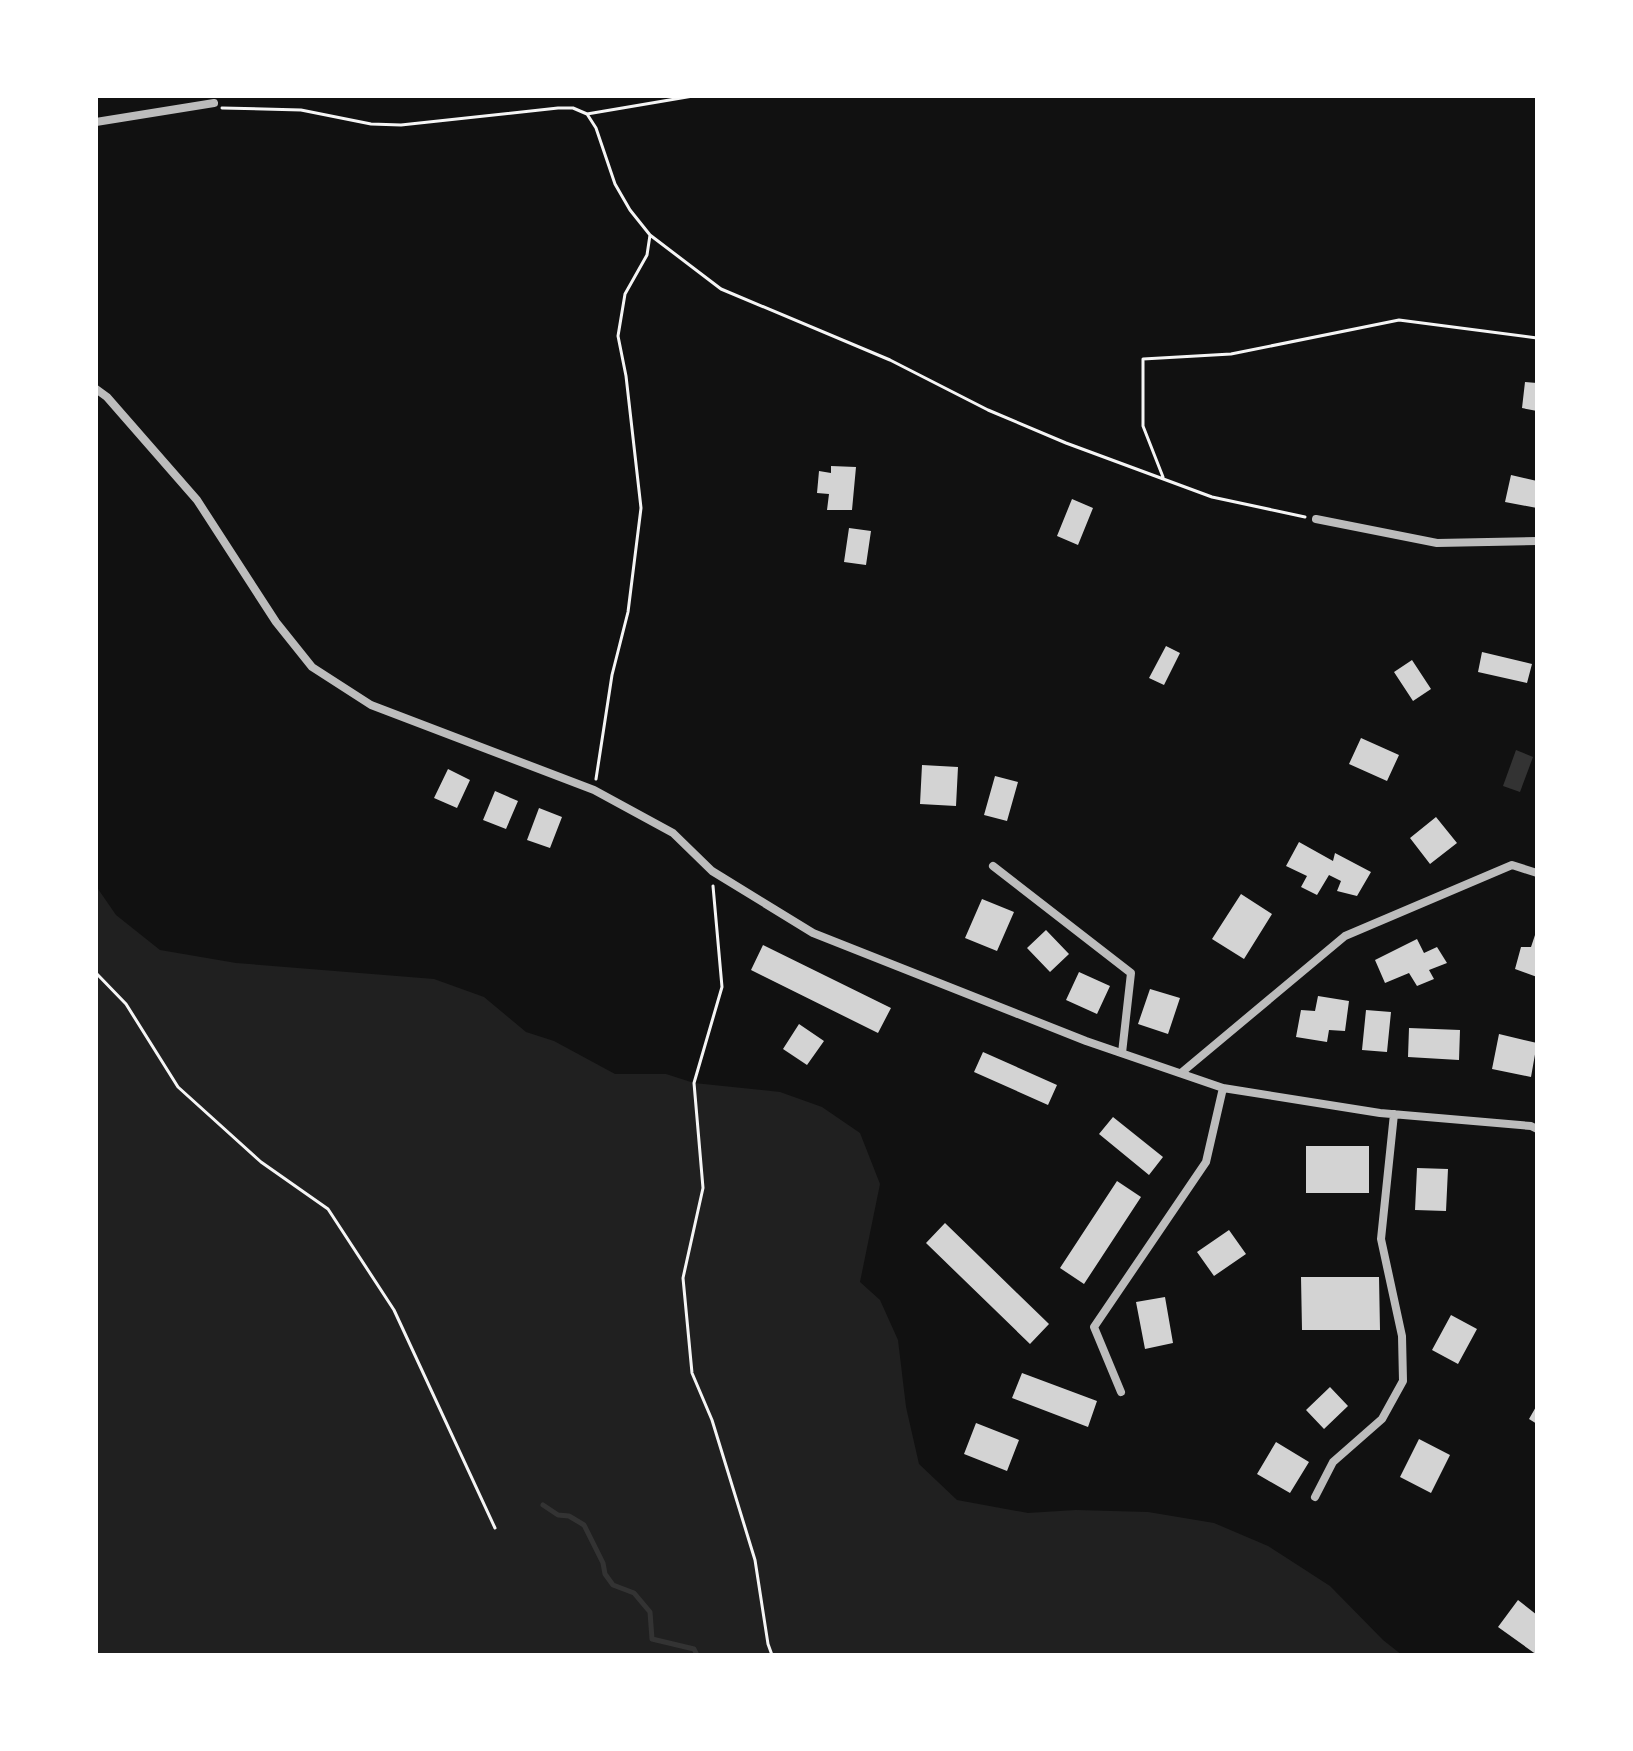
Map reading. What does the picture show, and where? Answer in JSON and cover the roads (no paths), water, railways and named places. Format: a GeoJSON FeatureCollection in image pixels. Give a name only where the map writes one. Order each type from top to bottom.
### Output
{"type":"FeatureCollection","features":[{"type":"Feature","properties":{"kind":"street"},"geometry":{"type":"LineString","coordinates":[[96,122],[214,103]]}},
{"type":"Feature","properties":{"kind":"street"},"geometry":{"type":"LineString","coordinates":[[96,389],[107,397],[197,500],[276,622],[312,667],[371,705],[594,790],[673,833],[712,871],[813,933],[1122,1053],[1223,1088],[1394,1114],[1537,1129]]}},
{"type":"Feature","properties":{"kind":"street"},"geometry":{"type":"LineString","coordinates":[[1316,519],[1437,543],[1537,541]]}},
{"type":"Feature","properties":{"kind":"street"},"geometry":{"type":"LineString","coordinates":[[1181,1073],[1345,936],[1512,865],[1537,873]]}},
{"type":"Feature","properties":{"kind":"street"},"geometry":{"type":"LineString","coordinates":[[993,866],[1131,973],[1122,1053]]}},
{"type":"Feature","properties":{"kind":"street"},"geometry":{"type":"LineString","coordinates":[[1121,1392],[1094,1327],[1206,1162],[1223,1088]]}},
{"type":"Feature","properties":{"kind":"street"},"geometry":{"type":"LineString","coordinates":[[1315,1497],[1333,1462],[1382,1419],[1403,1381],[1402,1336],[1381,1239],[1394,1114]]}},
{"type":"Feature","properties":{"kind":"waterway"},"geometry":{"type":"LineString","coordinates":[[543,1505],[558,1515],[569,1516],[584,1525],[603,1563],[605,1574],[613,1585],[634,1593],[650,1612],[652,1639],[694,1649],[697,1655]]}}]}
